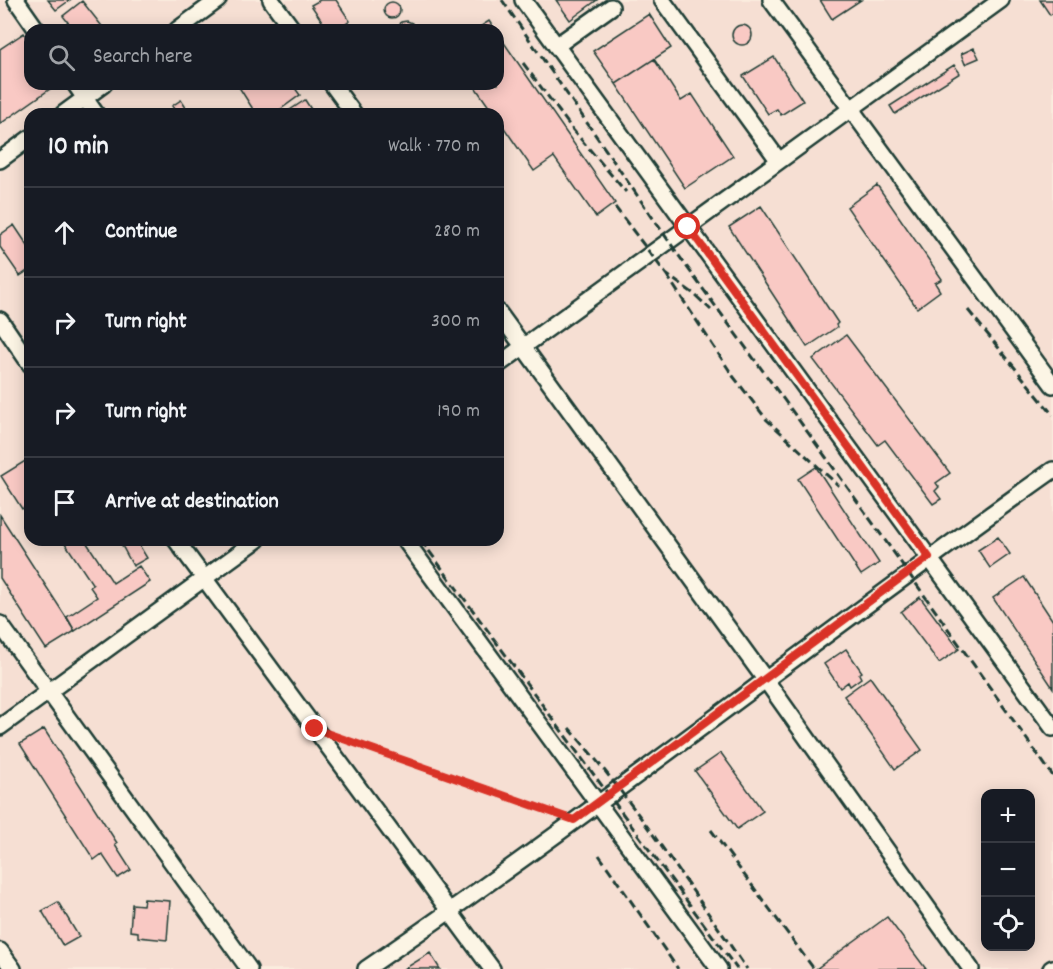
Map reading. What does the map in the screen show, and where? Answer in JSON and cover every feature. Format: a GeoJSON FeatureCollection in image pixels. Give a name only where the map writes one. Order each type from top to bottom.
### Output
{"type":"FeatureCollection","features":[{"type":"Feature","properties":{"kind":"street"},"geometry":{"type":"LineString","coordinates":[[16,0],[33,24]]}},
{"type":"Feature","properties":{"kind":"street"},"geometry":{"type":"LineString","coordinates":[[185,24],[218,0]]}},
{"type":"Feature","properties":{"kind":"street"},"geometry":{"type":"LineString","coordinates":[[271,0],[289,24]]}},
{"type":"Feature","properties":{"kind":"street"},"geometry":{"type":"LineString","coordinates":[[523,0],[1053,728]]}},
{"type":"Feature","properties":{"kind":"street"},"geometry":{"type":"LineString","coordinates":[[662,0],[779,161]]}},
{"type":"Feature","properties":{"kind":"street"},"geometry":{"type":"LineString","coordinates":[[771,0],[1053,385]]}},
{"type":"Feature","properties":{"kind":"street"},"geometry":{"type":"LineString","coordinates":[[504,361],[1001,0]]}},
{"type":"Feature","properties":{"kind":"street"},"geometry":{"type":"LineString","coordinates":[[556,46],[613,2]]}},
{"type":"Feature","properties":{"kind":"street"},"geometry":{"type":"LineString","coordinates":[[79,90],[92,108]]}},
{"type":"Feature","properties":{"kind":"street"},"geometry":{"type":"LineString","coordinates":[[71,108],[96,90]]}},
{"type":"Feature","properties":{"kind":"street"},"geometry":{"type":"LineString","coordinates":[[336,90],[350,108]]}},
{"type":"Feature","properties":{"kind":"street"},"geometry":{"type":"LineString","coordinates":[[0,160],[24,143]]}},
{"type":"Feature","properties":{"kind":"street"},"geometry":{"type":"LineString","coordinates":[[0,320],[24,355]]}},
{"type":"Feature","properties":{"kind":"street"},"geometry":{"type":"LineString","coordinates":[[504,320],[765,679],[971,969]]}},
{"type":"Feature","properties":{"kind":"street"},"geometry":{"type":"LineString","coordinates":[[366,969],[450,912],[929,557],[1053,470]]}},
{"type":"Feature","properties":{"kind":"street"},"geometry":{"type":"LineString","coordinates":[[180,546],[492,969]]}},
{"type":"Feature","properties":{"kind":"street"},"geometry":{"type":"LineString","coordinates":[[0,727],[249,546]]}},
{"type":"Feature","properties":{"kind":"street"},"geometry":{"type":"LineString","coordinates":[[409,546],[719,969]]}},
{"type":"Feature","properties":{"kind":"street"},"geometry":{"type":"LineString","coordinates":[[0,624],[249,969]]}},
{"type":"Feature","properties":{"kind":"street"},"geometry":{"type":"LineString","coordinates":[[0,951],[13,969]]}},
{"type":"Feature","properties":{"kind":"path"},"geometry":{"type":"LineString","coordinates":[[337,737],[574,820]]}},
{"type":"Feature","properties":{"kind":"shaded area"},"geometry":{"type":"Polygon","coordinates":[[[0,0],[1053,0],[1053,969],[0,969],[0,0]]]}},
{"type":"Feature","properties":{"kind":"building"},"geometry":{"type":"Polygon","coordinates":[[[48,0],[70,0],[56,10],[48,0]]]}},
{"type":"Feature","properties":{"kind":"building"},"geometry":{"type":"Polygon","coordinates":[[[320,0],[336,0],[350,21],[346,24],[324,24],[311,5],[320,0]]]}},
{"type":"Feature","properties":{"kind":"building"},"geometry":{"type":"Polygon","coordinates":[[[556,0],[597,0],[570,20],[556,0]]]}},
{"type":"Feature","properties":{"kind":"building"},"geometry":{"type":"Polygon","coordinates":[[[820,0],[861,0],[832,19],[820,0]]]}},
{"type":"Feature","properties":{"kind":"building"},"geometry":{"type":"Polygon","coordinates":[[[1040,0],[1053,0],[1053,13],[1050,15],[1040,0]]]}},
{"type":"Feature","properties":{"kind":"building"},"geometry":{"type":"Polygon","coordinates":[[[82,1],[100,24],[69,24],[63,16],[82,1]]]}},
{"type":"Feature","properties":{"kind":"building"},"geometry":{"type":"Polygon","coordinates":[[[392,2],[398,4],[400,10],[398,16],[392,18],[386,16],[384,10],[386,4],[392,2]]]}},
{"type":"Feature","properties":{"kind":"building"},"geometry":{"type":"Polygon","coordinates":[[[649,14],[671,48],[616,84],[593,51],[649,14]]]}},
{"type":"Feature","properties":{"kind":"building"},"geometry":{"type":"Polygon","coordinates":[[[407,21],[412,24],[400,24],[407,21]]]}},
{"type":"Feature","properties":{"kind":"building"},"geometry":{"type":"Polygon","coordinates":[[[738,25],[746,25],[752,31],[752,39],[746,45],[738,45],[732,39],[732,31],[738,25]]]}},
{"type":"Feature","properties":{"kind":"building"},"geometry":{"type":"Polygon","coordinates":[[[24,33],[24,90],[48,90],[0,124],[0,49],[24,33]]]}},
{"type":"Feature","properties":{"kind":"building"},"geometry":{"type":"Polygon","coordinates":[[[504,43],[615,203],[596,217],[554,157],[534,171],[504,128],[504,108],[490,108],[477,90],[504,90],[504,43]]]}},
{"type":"Feature","properties":{"kind":"building"},"geometry":{"type":"Polygon","coordinates":[[[974,48],[979,58],[965,64],[961,54],[974,48]]]}},
{"type":"Feature","properties":{"kind":"building"},"geometry":{"type":"Polygon","coordinates":[[[774,57],[803,101],[781,115],[777,109],[768,114],[743,76],[774,57]]]}},
{"type":"Feature","properties":{"kind":"building"},"geometry":{"type":"Polygon","coordinates":[[[654,59],[681,101],[692,94],[733,156],[685,188],[616,84],[654,59]]]}},
{"type":"Feature","properties":{"kind":"building"},"geometry":{"type":"Polygon","coordinates":[[[954,65],[960,73],[895,114],[890,106],[954,65]]]}},
{"type":"Feature","properties":{"kind":"building"},"geometry":{"type":"Polygon","coordinates":[[[241,90],[296,90],[300,95],[282,108],[252,108],[241,90]]]}},
{"type":"Feature","properties":{"kind":"building"},"geometry":{"type":"Polygon","coordinates":[[[181,100],[186,108],[173,108],[172,106],[181,100]]]}},
{"type":"Feature","properties":{"kind":"building"},"geometry":{"type":"Polygon","coordinates":[[[305,100],[310,108],[293,108],[305,100]]]}},
{"type":"Feature","properties":{"kind":"building"},"geometry":{"type":"Polygon","coordinates":[[[877,185],[942,279],[935,283],[940,291],[917,308],[847,207],[877,185]]]}},
{"type":"Feature","properties":{"kind":"building"},"geometry":{"type":"Polygon","coordinates":[[[761,206],[838,323],[837,327],[807,347],[729,227],[761,206]]]}},
{"type":"Feature","properties":{"kind":"building"},"geometry":{"type":"Polygon","coordinates":[[[14,225],[24,240],[24,273],[20,276],[0,247],[0,235],[14,225]]]}},
{"type":"Feature","properties":{"kind":"building"},"geometry":{"type":"Polygon","coordinates":[[[846,335],[950,473],[936,483],[939,487],[935,491],[941,499],[933,504],[885,440],[878,445],[813,359],[846,335]]]}},
{"type":"Feature","properties":{"kind":"building"},"geometry":{"type":"Polygon","coordinates":[[[24,462],[24,508],[22,509],[1,476],[24,462]]]}},
{"type":"Feature","properties":{"kind":"building"},"geometry":{"type":"Polygon","coordinates":[[[816,467],[879,563],[861,575],[798,479],[816,467]]]}},
{"type":"Feature","properties":{"kind":"building"},"geometry":{"type":"Polygon","coordinates":[[[0,515],[75,631],[46,649],[0,578],[0,515]]]}},
{"type":"Feature","properties":{"kind":"building"},"geometry":{"type":"Polygon","coordinates":[[[998,537],[1010,554],[990,568],[978,550],[998,537]]]}},
{"type":"Feature","properties":{"kind":"building"},"geometry":{"type":"Polygon","coordinates":[[[67,546],[89,546],[113,583],[139,566],[150,582],[75,631],[67,617],[97,597],[90,587],[93,585],[67,546]]]}},
{"type":"Feature","properties":{"kind":"building"},"geometry":{"type":"Polygon","coordinates":[[[122,546],[140,546],[147,558],[133,566],[122,546]]]}},
{"type":"Feature","properties":{"kind":"building"},"geometry":{"type":"Polygon","coordinates":[[[1024,577],[1053,621],[1053,688],[993,598],[1024,577]]]}},
{"type":"Feature","properties":{"kind":"building"},"geometry":{"type":"Polygon","coordinates":[[[920,597],[959,649],[939,663],[901,612],[920,597]]]}},
{"type":"Feature","properties":{"kind":"building"},"geometry":{"type":"Polygon","coordinates":[[[846,649],[862,672],[859,674],[861,678],[850,686],[848,682],[840,688],[824,664],[846,649]]]}},
{"type":"Feature","properties":{"kind":"building"},"geometry":{"type":"Polygon","coordinates":[[[870,677],[922,750],[895,769],[844,696],[870,677]]]}},
{"type":"Feature","properties":{"kind":"building"},"geometry":{"type":"Polygon","coordinates":[[[44,729],[117,843],[115,845],[131,870],[118,878],[102,854],[94,860],[20,744],[44,729]]]}},
{"type":"Feature","properties":{"kind":"building"},"geometry":{"type":"Polygon","coordinates":[[[721,753],[763,811],[737,829],[695,771],[721,753]]]}},
{"type":"Feature","properties":{"kind":"building"},"geometry":{"type":"Polygon","coordinates":[[[144,899],[170,901],[167,940],[138,937],[138,932],[130,931],[132,904],[143,905],[144,899]]]}},
{"type":"Feature","properties":{"kind":"building"},"geometry":{"type":"Polygon","coordinates":[[[58,902],[79,937],[63,946],[42,911],[58,902]]]}},
{"type":"Feature","properties":{"kind":"building"},"geometry":{"type":"Polygon","coordinates":[[[887,917],[926,969],[816,969],[887,917]]]}},
{"type":"Feature","properties":{"kind":"building"},"geometry":{"type":"Polygon","coordinates":[[[430,953],[440,969],[404,969],[430,953]]]}},
{"type":"Feature","properties":{"kind":"railway"},"geometry":{"type":"LineString","coordinates":[[502,0],[684,263],[1053,776]]}},
{"type":"Feature","properties":{"kind":"railway"},"geometry":{"type":"LineString","coordinates":[[523,63],[573,130],[626,192]]}},
{"type":"Feature","properties":{"kind":"railway"},"geometry":{"type":"LineString","coordinates":[[615,207],[666,274],[694,294],[711,310]]}},
{"type":"Feature","properties":{"kind":"railway"},"geometry":{"type":"LineString","coordinates":[[666,274],[733,376],[767,420],[839,486]]}},
{"type":"Feature","properties":{"kind":"railway"},"geometry":{"type":"LineString","coordinates":[[968,310],[1053,415]]}},
{"type":"Feature","properties":{"kind":"railway"},"geometry":{"type":"LineString","coordinates":[[425,546],[737,969]]}},
{"type":"Feature","properties":{"kind":"railway"},"geometry":{"type":"LineString","coordinates":[[569,728],[617,786],[747,969]]}},
{"type":"Feature","properties":{"kind":"railway"},"geometry":{"type":"LineString","coordinates":[[711,830],[814,969]]}},
{"type":"Feature","properties":{"kind":"railway"},"geometry":{"type":"LineString","coordinates":[[599,855],[678,969]]}},
{"type":"Feature","properties":{"kind":"route"},"geometry":{"type":"LineString","coordinates":[[315,729],[574,820],[929,557],[688,227]]}}]}
